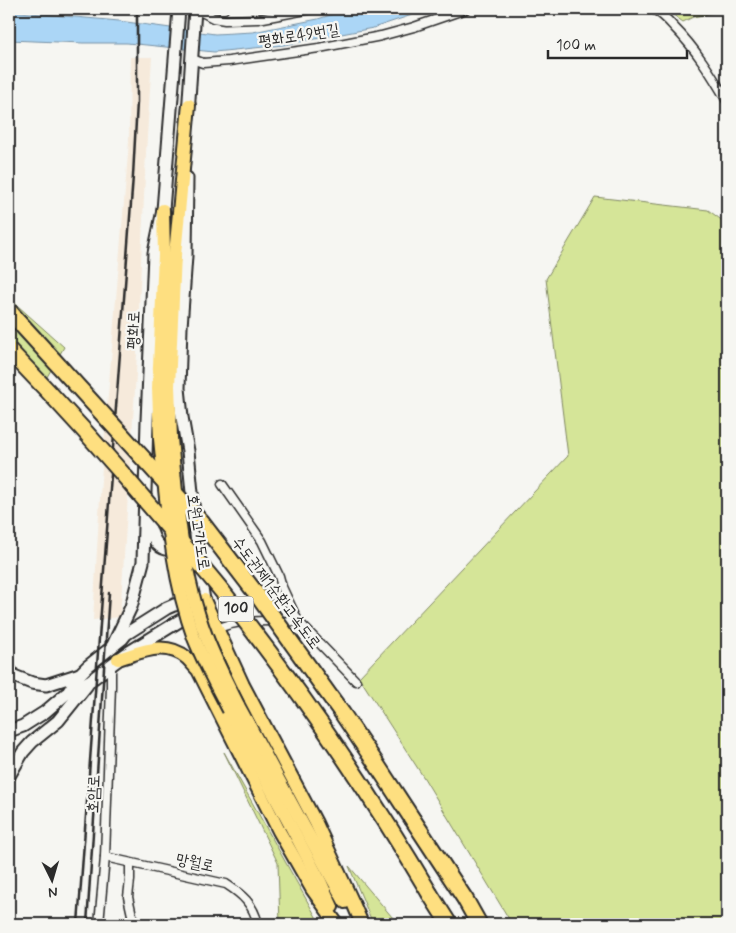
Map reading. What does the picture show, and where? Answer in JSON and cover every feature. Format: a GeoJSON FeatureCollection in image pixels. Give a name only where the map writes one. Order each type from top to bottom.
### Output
{"type":"FeatureCollection","features":[{"type":"Feature","properties":{"kind":"highway","name":"호원고가도로"},"geometry":{"type":"LineString","coordinates":[[165,439],[175,255],[189,105]]}},
{"type":"Feature","properties":{"kind":"highway","name":"호원고가도로"},"geometry":{"type":"LineString","coordinates":[[164,210],[164,255],[158,388],[187,570],[206,636],[234,708],[320,882],[338,924]]}},
{"type":"Feature","properties":{"kind":"highway","name":"수도권제1순환고속도로"},"geometry":{"type":"LineString","coordinates":[[9,311],[202,523],[342,713],[465,899],[479,924]]}},
{"type":"Feature","properties":{"kind":"highway","name":"100"},"geometry":{"type":"LineString","coordinates":[[9,350],[96,444],[222,591],[266,648],[318,720],[378,809],[449,924]]}},
{"type":"Feature","properties":{"kind":"highway"},"geometry":{"type":"LineString","coordinates":[[204,600],[243,685],[316,823],[362,924]]}},
{"type":"Feature","properties":{"kind":"highway"},"geometry":{"type":"LineString","coordinates":[[114,662],[154,648],[165,648],[175,651],[186,658],[198,670],[279,831],[312,889],[338,924]]}},
{"type":"Feature","properties":{"kind":"highway"},"geometry":{"type":"LineString","coordinates":[[198,670],[201,663],[217,654],[224,654],[231,659]]}},
{"type":"Feature","properties":{"kind":"highway","name":"호원고가도로"},"geometry":{"type":"LineString","coordinates":[[234,708],[357,924]]}},
{"type":"Feature","properties":{"kind":"main road","name":"평화로"},"geometry":{"type":"LineString","coordinates":[[112,647],[131,606],[143,562],[154,253],[164,210],[178,9]]}},
{"type":"Feature","properties":{"kind":"main road"},"geometry":{"type":"LineString","coordinates":[[196,9],[189,105],[186,256],[179,388],[188,451],[204,600]]}},
{"type":"Feature","properties":{"kind":"main road"},"geometry":{"type":"LineString","coordinates":[[145,510],[158,546],[170,551],[185,545],[186,518],[192,502]]}},
{"type":"Feature","properties":{"kind":"main road","name":"평화로"},"geometry":{"type":"LineString","coordinates":[[66,694],[88,666],[126,634],[174,605],[204,600]]}},
{"type":"Feature","properties":{"kind":"main road","name":"평화로"},"geometry":{"type":"LineString","coordinates":[[9,731],[23,726],[38,717],[66,694],[91,680],[132,650],[181,620],[191,616],[204,600]]}},
{"type":"Feature","properties":{"kind":"main road"},"geometry":{"type":"LineString","coordinates":[[126,634],[141,633],[143,637],[132,650]]}},
{"type":"Feature","properties":{"kind":"main road"},"geometry":{"type":"LineString","coordinates":[[9,669],[14,676],[32,683],[46,685],[80,674]]}},
{"type":"Feature","properties":{"kind":"main road"},"geometry":{"type":"LineString","coordinates":[[9,776],[23,752],[32,742],[58,721],[91,680]]}},
{"type":"Feature","properties":{"kind":"street"},"geometry":{"type":"LineString","coordinates":[[196,9],[213,18],[225,20],[258,19],[311,9]]}},
{"type":"Feature","properties":{"kind":"street"},"geometry":{"type":"LineString","coordinates":[[204,9],[224,9]]}},
{"type":"Feature","properties":{"kind":"street","name":"평화로49번길"},"geometry":{"type":"LineString","coordinates":[[192,59],[203,64],[328,46],[389,34],[466,9]]}},
{"type":"Feature","properties":{"kind":"street"},"geometry":{"type":"LineString","coordinates":[[653,9],[665,17],[684,37],[727,101]]}},
{"type":"Feature","properties":{"kind":"street"},"geometry":{"type":"LineString","coordinates":[[222,484],[262,541],[298,621],[356,681]]}},
{"type":"Feature","properties":{"kind":"street"},"geometry":{"type":"LineString","coordinates":[[218,629],[235,622],[298,621]]}},
{"type":"Feature","properties":{"kind":"street","name":"호암로"},"geometry":{"type":"LineString","coordinates":[[99,924],[105,857],[114,662]]}},
{"type":"Feature","properties":{"kind":"street","name":"망월로"},"geometry":{"type":"LineString","coordinates":[[105,857],[226,884],[248,902],[255,913],[258,924]]}},
{"type":"Feature","properties":{"kind":"street"},"geometry":{"type":"LineString","coordinates":[[130,863],[128,897],[134,924]]}},
{"type":"Feature","properties":{"kind":"shaded area"},"geometry":{"type":"Polygon","coordinates":[[[130,57],[152,57],[136,374],[120,617],[93,620],[101,480],[129,142],[130,57]]]}},
{"type":"Feature","properties":{"kind":"green space"},"geometry":{"type":"Polygon","coordinates":[[[665,9],[727,10],[693,17],[683,22],[665,9]]]}},
{"type":"Feature","properties":{"kind":"green space"},"geometry":{"type":"Polygon","coordinates":[[[595,197],[708,210],[727,224],[727,924],[512,924],[424,778],[359,677],[568,456],[546,279],[595,197]]]}},
{"type":"Feature","properties":{"kind":"green space"},"geometry":{"type":"Polygon","coordinates":[[[9,298],[64,347],[39,391],[9,363],[9,298]]]}},
{"type":"Feature","properties":{"kind":"green space"},"geometry":{"type":"Polygon","coordinates":[[[224,752],[320,924],[280,924],[278,863],[224,752]]]}},
{"type":"Feature","properties":{"kind":"green space"},"geometry":{"type":"Polygon","coordinates":[[[349,866],[398,924],[373,924],[349,866]]]}},
{"type":"Feature","properties":{"kind":"water"},"geometry":{"type":"Polygon","coordinates":[[[349,9],[430,9],[373,28],[284,45],[214,52],[127,43],[9,40],[9,11],[119,21],[215,34],[253,32],[318,19],[349,9]]]}},
{"type":"Feature","properties":{"kind":"railway"},"geometry":{"type":"LineString","coordinates":[[78,924],[133,176],[137,102],[137,9]]}},
{"type":"Feature","properties":{"kind":"railway"},"geometry":{"type":"LineString","coordinates":[[87,924],[109,593]]}}]}
